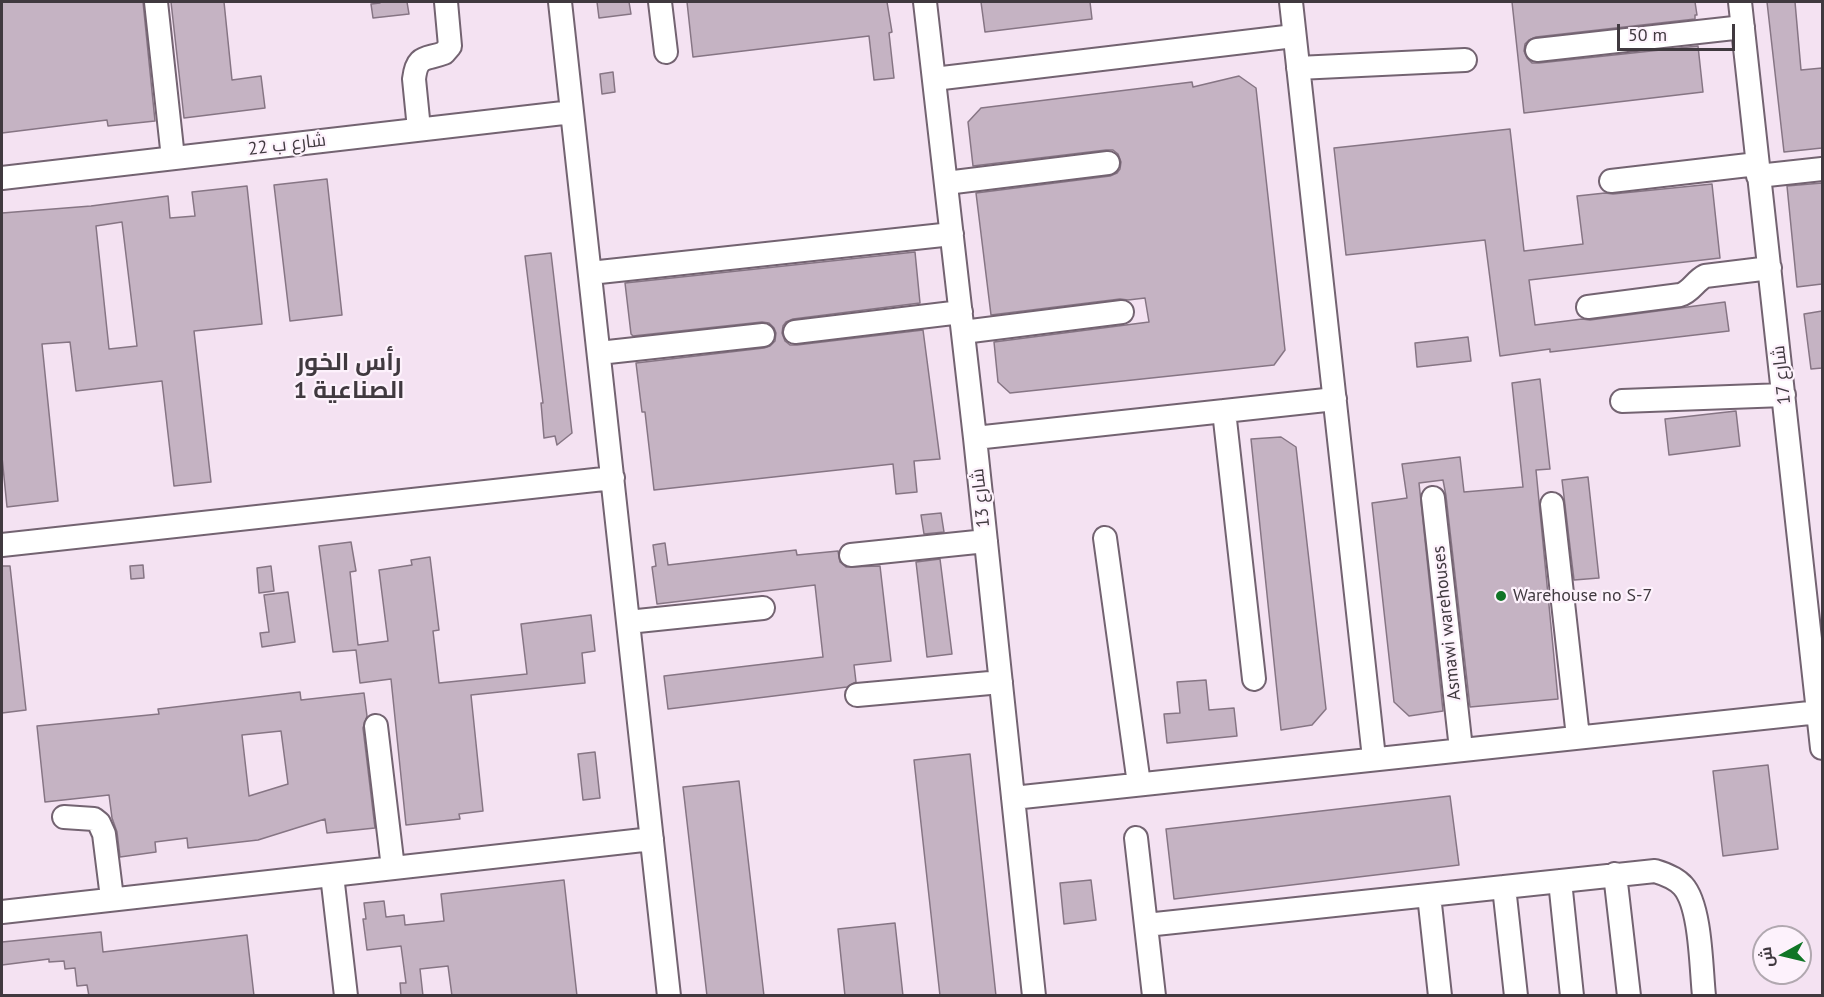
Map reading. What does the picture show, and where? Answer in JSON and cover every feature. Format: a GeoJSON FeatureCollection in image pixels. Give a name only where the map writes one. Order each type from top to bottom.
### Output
{"type":"FeatureCollection","features":[{"type":"Feature","properties":{"kind":"street"},"geometry":{"type":"LineString","coordinates":[[156,2],[173,158]]}},
{"type":"Feature","properties":{"kind":"street"},"geometry":{"type":"LineString","coordinates":[[419,129],[415,71],[425,57],[440,55],[450,46],[446,2]]}},
{"type":"Feature","properties":{"kind":"street"},"geometry":{"type":"LineString","coordinates":[[560,2],[669,996]]}},
{"type":"Feature","properties":{"kind":"street"},"geometry":{"type":"LineString","coordinates":[[660,2],[666,52]]}},
{"type":"Feature","properties":{"kind":"street","name":"شارع 13"},"geometry":{"type":"LineString","coordinates":[[925,2],[975,438],[1034,996]]}},
{"type":"Feature","properties":{"kind":"street"},"geometry":{"type":"LineString","coordinates":[[1290,2],[1374,758]]}},
{"type":"Feature","properties":{"kind":"street","name":"شارع 17"},"geometry":{"type":"LineString","coordinates":[[1740,2],[1822,748]]}},
{"type":"Feature","properties":{"kind":"street"},"geometry":{"type":"LineString","coordinates":[[1537,50],[1743,27]]}},
{"type":"Feature","properties":{"kind":"street"},"geometry":{"type":"LineString","coordinates":[[934,79],[1294,36]]}},
{"type":"Feature","properties":{"kind":"street"},"geometry":{"type":"LineString","coordinates":[[1298,68],[1465,60]]}},
{"type":"Feature","properties":{"kind":"street","name":"شارع ب 22"},"geometry":{"type":"LineString","coordinates":[[2,178],[572,112]]}},
{"type":"Feature","properties":{"kind":"street"},"geometry":{"type":"LineString","coordinates":[[946,183],[1108,163]]}},
{"type":"Feature","properties":{"kind":"street"},"geometry":{"type":"LineString","coordinates":[[1611,181],[1757,170],[1822,169]]}},
{"type":"Feature","properties":{"kind":"street"},"geometry":{"type":"LineString","coordinates":[[590,273],[952,234]]}},
{"type":"Feature","properties":{"kind":"street"},"geometry":{"type":"LineString","coordinates":[[1588,307],[1680,296],[1705,276],[1770,268]]}},
{"type":"Feature","properties":{"kind":"street"},"geometry":{"type":"LineString","coordinates":[[795,332],[1122,312]]}},
{"type":"Feature","properties":{"kind":"street"},"geometry":{"type":"LineString","coordinates":[[599,353],[764,335]]}},
{"type":"Feature","properties":{"kind":"street"},"geometry":{"type":"LineString","coordinates":[[1622,401],[1784,395]]}},
{"type":"Feature","properties":{"kind":"street"},"geometry":{"type":"LineString","coordinates":[[975,438],[1335,399]]}},
{"type":"Feature","properties":{"kind":"street"},"geometry":{"type":"LineString","coordinates":[[1224,411],[1254,679]]}},
{"type":"Feature","properties":{"kind":"street"},"geometry":{"type":"LineString","coordinates":[[2,545],[612,478]]}},
{"type":"Feature","properties":{"kind":"street","name":"Asmawi warehouses"},"geometry":{"type":"LineString","coordinates":[[1433,498],[1461,749]]}},
{"type":"Feature","properties":{"kind":"street"},"geometry":{"type":"LineString","coordinates":[[1552,504],[1578,737]]}},
{"type":"Feature","properties":{"kind":"street"},"geometry":{"type":"LineString","coordinates":[[1105,538],[1139,784]]}},
{"type":"Feature","properties":{"kind":"street"},"geometry":{"type":"LineString","coordinates":[[850,555],[986,541]]}},
{"type":"Feature","properties":{"kind":"street"},"geometry":{"type":"LineString","coordinates":[[628,622],[764,608]]}},
{"type":"Feature","properties":{"kind":"street"},"geometry":{"type":"LineString","coordinates":[[857,695],[1001,682]]}},
{"type":"Feature","properties":{"kind":"street"},"geometry":{"type":"LineString","coordinates":[[1013,798],[1819,712]]}},
{"type":"Feature","properties":{"kind":"street"},"geometry":{"type":"LineString","coordinates":[[376,726],[393,868]]}},
{"type":"Feature","properties":{"kind":"street"},"geometry":{"type":"LineString","coordinates":[[64,817],[86,817],[99,823],[104,834],[112,898]]}},
{"type":"Feature","properties":{"kind":"street"},"geometry":{"type":"LineString","coordinates":[[1136,838],[1154,996]]}},
{"type":"Feature","properties":{"kind":"street"},"geometry":{"type":"LineString","coordinates":[[2,912],[652,839]]}},
{"type":"Feature","properties":{"kind":"street"},"geometry":{"type":"LineString","coordinates":[[1146,925],[1655,871],[1670,876],[1683,886],[1692,900],[1704,996]]}},
{"type":"Feature","properties":{"kind":"street"},"geometry":{"type":"LineString","coordinates":[[1615,874],[1629,996]]}},
{"type":"Feature","properties":{"kind":"street"},"geometry":{"type":"LineString","coordinates":[[332,875],[346,996]]}},
{"type":"Feature","properties":{"kind":"street"},"geometry":{"type":"LineString","coordinates":[[1560,881],[1572,996]]}},
{"type":"Feature","properties":{"kind":"street"},"geometry":{"type":"LineString","coordinates":[[1504,887],[1516,996]]}},
{"type":"Feature","properties":{"kind":"street"},"geometry":{"type":"LineString","coordinates":[[1429,895],[1440,996]]}},
{"type":"Feature","properties":{"kind":"building"},"geometry":{"type":"Polygon","coordinates":[[[2,2],[143,2],[155,121],[108,126],[107,120],[2,133],[2,2]]]}},
{"type":"Feature","properties":{"kind":"building"},"geometry":{"type":"Polygon","coordinates":[[[171,2],[224,2],[232,80],[261,76],[265,108],[184,118],[171,2]]]}},
{"type":"Feature","properties":{"kind":"building"},"geometry":{"type":"Polygon","coordinates":[[[407,2],[409,14],[373,18],[371,4],[407,2]]]}},
{"type":"Feature","properties":{"kind":"building"},"geometry":{"type":"Polygon","coordinates":[[[597,2],[629,2],[631,14],[599,18],[597,2]]]}},
{"type":"Feature","properties":{"kind":"building"},"geometry":{"type":"Polygon","coordinates":[[[687,2],[887,2],[892,32],[889,33],[894,78],[874,80],[869,36],[693,57],[687,2]]]}},
{"type":"Feature","properties":{"kind":"building"},"geometry":{"type":"Polygon","coordinates":[[[981,2],[1090,2],[1092,19],[985,32],[981,2]]]}},
{"type":"Feature","properties":{"kind":"building"},"geometry":{"type":"Polygon","coordinates":[[[1512,2],[1695,2],[1697,15],[1695,19],[1536,37],[1525,44],[1524,51],[1532,63],[1539,63],[1698,46],[1703,92],[1524,113],[1512,2]]]}},
{"type":"Feature","properties":{"kind":"building"},"geometry":{"type":"Polygon","coordinates":[[[1767,2],[1795,2],[1801,70],[1822,68],[1822,148],[1784,152],[1767,2]]]}},
{"type":"Feature","properties":{"kind":"building"},"geometry":{"type":"Polygon","coordinates":[[[613,72],[615,92],[602,94],[600,74],[613,72]]]}},
{"type":"Feature","properties":{"kind":"building"},"geometry":{"type":"Polygon","coordinates":[[[1239,76],[1256,88],[1285,350],[1274,365],[1010,393],[998,382],[994,342],[1149,322],[1145,298],[991,315],[976,193],[1110,176],[1117,173],[1121,162],[1118,154],[1113,150],[1106,150],[973,166],[968,122],[981,108],[1192,82],[1193,87],[1239,76]]]}},
{"type":"Feature","properties":{"kind":"building"},"geometry":{"type":"Polygon","coordinates":[[[1510,129],[1524,251],[1583,244],[1577,196],[1712,184],[1720,258],[1529,280],[1535,325],[1725,302],[1729,331],[1500,356],[1485,240],[1346,255],[1334,148],[1510,129]]]}},
{"type":"Feature","properties":{"kind":"building"},"geometry":{"type":"Polygon","coordinates":[[[327,179],[342,315],[290,321],[274,185],[327,179]]]}},
{"type":"Feature","properties":{"kind":"building"},"geometry":{"type":"Polygon","coordinates":[[[1822,183],[1822,284],[1797,287],[1787,186],[1822,183]]]}},
{"type":"Feature","properties":{"kind":"building"},"geometry":{"type":"Polygon","coordinates":[[[247,186],[262,324],[194,331],[211,482],[174,486],[162,381],[76,391],[70,342],[42,344],[58,501],[7,507],[2,457],[2,213],[91,206],[168,196],[170,218],[195,216],[192,192],[247,186]],[[122,222],[96,226],[109,349],[137,346],[122,222]]]}},
{"type":"Feature","properties":{"kind":"building"},"geometry":{"type":"Polygon","coordinates":[[[915,252],[920,303],[793,319],[786,322],[782,333],[785,341],[790,345],[797,345],[923,330],[940,459],[914,461],[917,492],[896,494],[893,464],[654,490],[645,412],[642,412],[636,363],[764,348],[775,341],[776,333],[769,323],[762,322],[633,336],[625,283],[915,252]]]}},
{"type":"Feature","properties":{"kind":"building"},"geometry":{"type":"Polygon","coordinates":[[[551,253],[572,433],[557,445],[555,436],[544,438],[541,403],[543,403],[525,256],[551,253]]]}},
{"type":"Feature","properties":{"kind":"building"},"geometry":{"type":"Polygon","coordinates":[[[1822,311],[1822,368],[1811,369],[1804,314],[1822,311]]]}},
{"type":"Feature","properties":{"kind":"building"},"geometry":{"type":"Polygon","coordinates":[[[1468,337],[1471,361],[1417,367],[1415,343],[1468,337]]]}},
{"type":"Feature","properties":{"kind":"building"},"geometry":{"type":"Polygon","coordinates":[[[1540,379],[1550,469],[1536,470],[1558,699],[1470,707],[1443,480],[1419,483],[1443,711],[1409,716],[1394,702],[1372,503],[1407,498],[1402,464],[1460,457],[1464,492],[1523,487],[1512,383],[1540,379]]]}},
{"type":"Feature","properties":{"kind":"building"},"geometry":{"type":"Polygon","coordinates":[[[1736,411],[1740,446],[1669,455],[1665,419],[1736,411]]]}},
{"type":"Feature","properties":{"kind":"building"},"geometry":{"type":"Polygon","coordinates":[[[1281,437],[1296,447],[1326,709],[1312,725],[1281,730],[1251,439],[1281,437]]]}},
{"type":"Feature","properties":{"kind":"building"},"geometry":{"type":"Polygon","coordinates":[[[1588,477],[1599,578],[1574,580],[1562,480],[1588,477]]]}},
{"type":"Feature","properties":{"kind":"building"},"geometry":{"type":"Polygon","coordinates":[[[941,513],[944,532],[924,534],[921,515],[941,513]]]}},
{"type":"Feature","properties":{"kind":"building"},"geometry":{"type":"Polygon","coordinates":[[[351,542],[356,571],[350,572],[358,645],[388,641],[379,570],[412,565],[411,560],[430,557],[439,630],[433,631],[439,683],[527,674],[521,624],[591,615],[595,651],[582,653],[585,683],[471,695],[483,811],[459,814],[460,819],[406,825],[391,679],[360,683],[356,650],[333,652],[319,546],[351,542]]]}},
{"type":"Feature","properties":{"kind":"building"},"geometry":{"type":"Polygon","coordinates":[[[665,543],[668,565],[796,550],[797,555],[838,551],[840,562],[846,567],[880,566],[891,661],[854,665],[856,682],[847,687],[668,709],[664,676],[823,657],[815,585],[657,604],[652,567],[656,566],[653,545],[665,543]]]}},
{"type":"Feature","properties":{"kind":"building"},"geometry":{"type":"Polygon","coordinates":[[[940,559],[952,654],[927,657],[916,562],[940,559]]]}},
{"type":"Feature","properties":{"kind":"building"},"geometry":{"type":"Polygon","coordinates":[[[143,565],[144,578],[131,579],[130,566],[143,565]]]}},
{"type":"Feature","properties":{"kind":"building"},"geometry":{"type":"Polygon","coordinates":[[[2,566],[10,566],[26,710],[2,713],[2,566]]]}},
{"type":"Feature","properties":{"kind":"building"},"geometry":{"type":"Polygon","coordinates":[[[271,566],[274,591],[259,593],[257,568],[271,566]]]}},
{"type":"Feature","properties":{"kind":"building"},"geometry":{"type":"Polygon","coordinates":[[[288,592],[295,642],[262,647],[260,633],[269,632],[264,595],[288,592]]]}},
{"type":"Feature","properties":{"kind":"building"},"geometry":{"type":"Polygon","coordinates":[[[1206,680],[1209,710],[1234,708],[1237,736],[1167,743],[1164,714],[1180,713],[1177,682],[1206,680]]]}},
{"type":"Feature","properties":{"kind":"building"},"geometry":{"type":"Polygon","coordinates":[[[300,692],[301,700],[364,693],[367,716],[363,728],[375,828],[327,833],[325,819],[258,840],[188,848],[187,838],[155,842],[156,852],[120,857],[109,795],[45,802],[37,726],[159,714],[158,709],[300,692]],[[281,731],[242,735],[249,796],[288,784],[281,731]]]}},
{"type":"Feature","properties":{"kind":"building"},"geometry":{"type":"Polygon","coordinates":[[[595,752],[600,798],[583,800],[578,754],[595,752]]]}},
{"type":"Feature","properties":{"kind":"building"},"geometry":{"type":"Polygon","coordinates":[[[970,754],[996,996],[940,996],[914,760],[970,754]]]}},
{"type":"Feature","properties":{"kind":"building"},"geometry":{"type":"Polygon","coordinates":[[[1768,765],[1778,849],[1723,856],[1713,771],[1768,765]]]}},
{"type":"Feature","properties":{"kind":"building"},"geometry":{"type":"Polygon","coordinates":[[[739,781],[764,996],[707,996],[683,787],[739,781]]]}},
{"type":"Feature","properties":{"kind":"building"},"geometry":{"type":"Polygon","coordinates":[[[1450,796],[1459,865],[1174,899],[1166,829],[1450,796]]]}},
{"type":"Feature","properties":{"kind":"building"},"geometry":{"type":"Polygon","coordinates":[[[564,880],[577,996],[452,996],[448,966],[420,969],[423,996],[401,996],[400,983],[406,983],[401,946],[367,950],[363,919],[366,919],[364,903],[384,901],[386,917],[404,915],[405,925],[444,921],[441,894],[564,880]]]}},
{"type":"Feature","properties":{"kind":"building"},"geometry":{"type":"Polygon","coordinates":[[[1091,880],[1096,920],[1064,924],[1060,883],[1091,880]]]}},
{"type":"Feature","properties":{"kind":"building"},"geometry":{"type":"Polygon","coordinates":[[[895,923],[903,996],[845,996],[838,929],[895,923]]]}},
{"type":"Feature","properties":{"kind":"building"},"geometry":{"type":"Polygon","coordinates":[[[101,932],[103,952],[247,935],[254,996],[89,996],[87,985],[77,986],[75,968],[65,969],[64,961],[49,962],[49,959],[2,965],[2,942],[101,932]]]}},
{"type":"Feature","properties":{"kind":"place","name":"Warehouse no S-7"},"geometry":{"type":"Point","coordinates":[1501,596]}},
{"type":"Feature","properties":{"kind":"district","name":"رأس الخور الصناعية 1"},"geometry":{"type":"Point","coordinates":[349,377]}}]}
